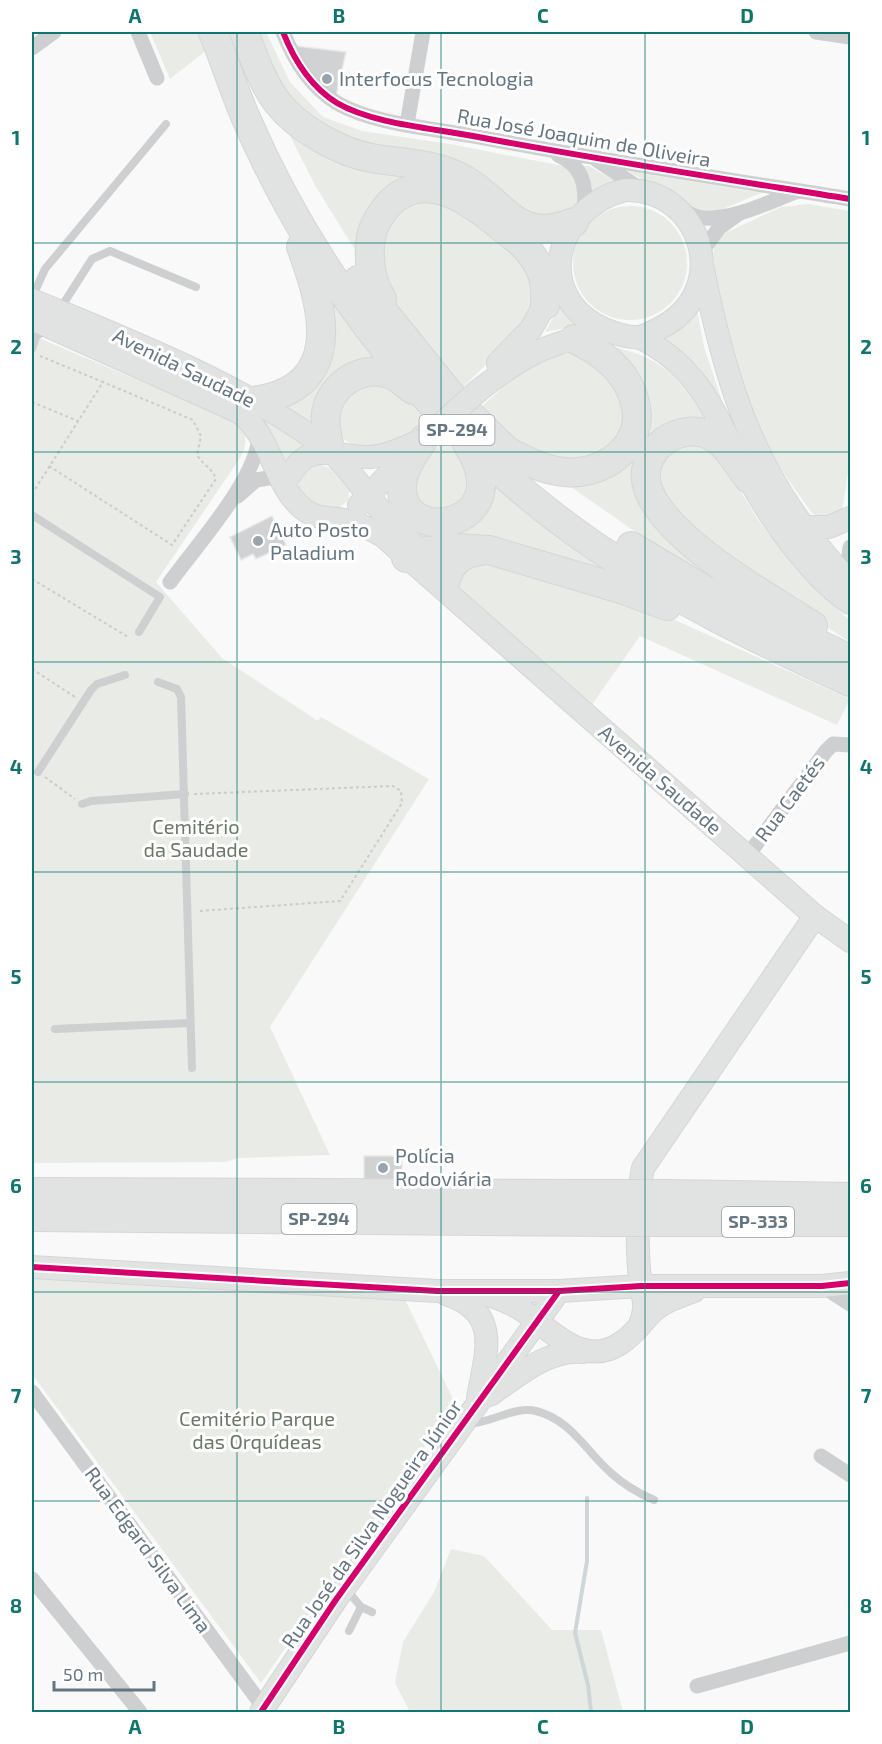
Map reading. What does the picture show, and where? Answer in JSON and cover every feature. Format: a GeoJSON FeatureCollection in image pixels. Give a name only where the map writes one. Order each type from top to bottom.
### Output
{"type":"FeatureCollection","features":[{"type":"Feature","properties":{"kind":"highway","name":"SP-294"},"geometry":{"type":"LineString","coordinates":[[213,32],[245,116],[308,237],[348,298],[459,433],[516,484],[591,543],[663,588],[796,658],[850,682]]}},
{"type":"Feature","properties":{"kind":"highway","name":"SP-294"},"geometry":{"type":"LineString","coordinates":[[234,32],[267,117],[307,200],[356,278],[454,399],[506,450],[551,489],[633,547],[705,590],[850,659]]}},
{"type":"Feature","properties":{"kind":"highway"},"geometry":{"type":"LineString","coordinates":[[244,32],[266,83],[277,102],[289,115],[340,148],[366,157],[440,169],[458,176],[475,186],[525,227],[554,230],[579,216]]}},
{"type":"Feature","properties":{"kind":"highway"},"geometry":{"type":"LineString","coordinates":[[253,401],[274,398],[307,376],[321,349],[323,336],[318,296],[273,172]]}},
{"type":"Feature","properties":{"kind":"highway"},"geometry":{"type":"LineString","coordinates":[[414,352],[378,292],[370,269],[373,228],[382,212],[402,195],[432,188],[448,191],[479,208],[520,242],[534,258],[546,290],[545,304]]}},
{"type":"Feature","properties":{"kind":"highway"},"geometry":{"type":"LineString","coordinates":[[506,450],[532,464],[557,472],[572,473],[606,465],[620,456],[630,443],[637,413],[628,385],[607,358],[574,339]]}},
{"type":"Feature","properties":{"kind":"highway"},"geometry":{"type":"LineString","coordinates":[[330,450],[325,414],[331,397],[349,378],[369,373],[394,376],[434,405]]}},
{"type":"Feature","properties":{"kind":"highway"},"geometry":{"type":"LineString","coordinates":[[748,478],[714,437],[700,432],[670,437],[658,444],[650,458],[646,474],[648,489],[657,506],[697,547],[728,570],[850,648]]}},
{"type":"Feature","properties":{"kind":"highway"},"geometry":{"type":"LineString","coordinates":[[424,439],[404,472],[401,486],[405,501],[412,513],[424,520],[449,523],[463,517],[472,508],[480,495],[482,483],[475,457],[459,433]]}},
{"type":"Feature","properties":{"kind":"highway"},"geometry":{"type":"LineString","coordinates":[[411,548],[489,550],[621,589],[796,658]]}},
{"type":"Feature","properties":{"kind":"highway"},"geometry":{"type":"LineString","coordinates":[[445,582],[454,561],[470,552],[489,550]]}},
{"type":"Feature","properties":{"kind":"highway","name":"SP-294"},"geometry":{"type":"LineString","coordinates":[[32,1192],[667,1194]]}},
{"type":"Feature","properties":{"kind":"highway","name":"SP-333"},"geometry":{"type":"LineString","coordinates":[[667,1194],[850,1197]]}},
{"type":"Feature","properties":{"kind":"highway","name":"SP-294"},"geometry":{"type":"LineString","coordinates":[[32,1217],[665,1222]]}},
{"type":"Feature","properties":{"kind":"highway","name":"SP-333"},"geometry":{"type":"LineString","coordinates":[[665,1222],[850,1222]]}},
{"type":"Feature","properties":{"kind":"main road"},"geometry":{"type":"LineString","coordinates":[[478,391],[502,357],[531,329],[555,287],[563,245],[579,216],[612,193],[642,190],[676,208],[689,221],[702,260],[718,341],[742,418],[761,460],[804,527],[848,589]]}},
{"type":"Feature","properties":{"kind":"main road"},"geometry":{"type":"LineString","coordinates":[[639,337],[667,324],[682,311],[696,291],[702,260]]}},
{"type":"Feature","properties":{"kind":"main road"},"geometry":{"type":"LineString","coordinates":[[559,272],[566,294],[577,311],[589,322],[613,332],[639,337],[674,358],[703,390],[748,478],[782,531],[848,589]]}},
{"type":"Feature","properties":{"kind":"main road","name":"Avenida Saudade"},"geometry":{"type":"LineString","coordinates":[[32,300],[46,319],[239,412],[259,431],[283,480]]}},
{"type":"Feature","properties":{"kind":"main road","name":"Avenida Saudade"},"geometry":{"type":"LineString","coordinates":[[46,319],[88,322],[253,401],[330,450]]}},
{"type":"Feature","properties":{"kind":"main road"},"geometry":{"type":"LineString","coordinates":[[342,520],[368,496],[387,473],[424,439],[478,391],[525,356],[574,339],[613,332]]}},
{"type":"Feature","properties":{"kind":"main road"},"geometry":{"type":"LineString","coordinates":[[424,439],[382,455],[370,457],[330,450],[298,462],[283,480],[300,506],[313,516],[326,520],[342,520],[373,530],[411,548],[445,582],[473,615]]}},
{"type":"Feature","properties":{"kind":"main road"},"geometry":{"type":"LineString","coordinates":[[330,450],[352,472],[368,496],[411,548],[473,615]]}},
{"type":"Feature","properties":{"kind":"main road"},"geometry":{"type":"LineString","coordinates":[[387,473],[386,492],[411,548]]}},
{"type":"Feature","properties":{"kind":"main road"},"geometry":{"type":"LineString","coordinates":[[804,527],[829,528],[850,518]]}},
{"type":"Feature","properties":{"kind":"main road","name":"Avenida Saudade"},"geometry":{"type":"LineString","coordinates":[[473,615],[616,744],[748,855],[815,916],[850,941]]}},
{"type":"Feature","properties":{"kind":"main road"},"geometry":{"type":"LineString","coordinates":[[640,1325],[646,1307],[641,1286],[639,1188],[643,1168],[815,916]]}},
{"type":"Feature","properties":{"kind":"main road"},"geometry":{"type":"LineString","coordinates":[[32,1267],[478,1292],[559,1291],[641,1286],[703,1288],[822,1286],[850,1283]]}},
{"type":"Feature","properties":{"kind":"main road","name":"Rua José da Silva Nogueira Júnior"},"geometry":{"type":"LineString","coordinates":[[477,1405],[557,1354],[570,1350],[586,1352],[614,1348],[631,1337],[655,1310],[674,1298],[703,1288]]}},
{"type":"Feature","properties":{"kind":"main road"},"geometry":{"type":"LineString","coordinates":[[437,1291],[466,1300],[480,1316],[486,1332],[486,1352],[477,1405]]}},
{"type":"Feature","properties":{"kind":"main road","name":"Rua José da Silva Nogueira Júnior"},"geometry":{"type":"LineString","coordinates":[[263,1710],[345,1588],[559,1291]]}},
{"type":"Feature","properties":{"kind":"main road"},"geometry":{"type":"LineString","coordinates":[[478,1292],[524,1311],[564,1342],[586,1352]]}},
{"type":"Feature","properties":{"kind":"street"},"geometry":{"type":"LineString","coordinates":[[32,48],[54,32]]}},
{"type":"Feature","properties":{"kind":"street"},"geometry":{"type":"LineString","coordinates":[[138,32],[157,78]]}},
{"type":"Feature","properties":{"kind":"street","name":"Rua José Joaquim de Oliveira"},"geometry":{"type":"LineString","coordinates":[[283,32],[301,68],[318,88],[338,103],[369,116],[544,149],[850,199]]}},
{"type":"Feature","properties":{"kind":"street"},"geometry":{"type":"LineString","coordinates":[[407,124],[423,32]]}},
{"type":"Feature","properties":{"kind":"street"},"geometry":{"type":"LineString","coordinates":[[816,32],[850,37]]}},
{"type":"Feature","properties":{"kind":"street"},"geometry":{"type":"LineString","coordinates":[[544,149],[566,159],[580,173],[584,183],[579,216]]}},
{"type":"Feature","properties":{"kind":"street"},"geometry":{"type":"LineString","coordinates":[[591,157],[642,190]]}},
{"type":"Feature","properties":{"kind":"street"},"geometry":{"type":"LineString","coordinates":[[676,208],[702,218],[743,211],[799,191]]}},
{"type":"Feature","properties":{"kind":"street"},"geometry":{"type":"LineString","coordinates":[[702,260],[719,228],[743,211]]}},
{"type":"Feature","properties":{"kind":"street"},"geometry":{"type":"LineString","coordinates":[[170,582],[225,508],[257,455],[259,431]]}},
{"type":"Feature","properties":{"kind":"street"},"geometry":{"type":"LineString","coordinates":[[225,508],[256,480],[283,480]]}},
{"type":"Feature","properties":{"kind":"street"},"geometry":{"type":"LineString","coordinates":[[848,589],[850,547]]}},
{"type":"Feature","properties":{"kind":"street","name":"Rua Caetés"},"geometry":{"type":"LineString","coordinates":[[748,855],[833,744],[850,745]]}},
{"type":"Feature","properties":{"kind":"street"},"geometry":{"type":"LineString","coordinates":[[822,1286],[850,1304]]}},
{"type":"Feature","properties":{"kind":"street","name":"Rua Edgard Silva Lima"},"geometry":{"type":"LineString","coordinates":[[32,1392],[263,1710]]}},
{"type":"Feature","properties":{"kind":"street"},"geometry":{"type":"LineString","coordinates":[[820,1456],[850,1475]]}},
{"type":"Feature","properties":{"kind":"street"},"geometry":{"type":"LineString","coordinates":[[32,1579],[140,1713]]}},
{"type":"Feature","properties":{"kind":"street"},"geometry":{"type":"LineString","coordinates":[[697,1686],[850,1643]]}},
{"type":"Feature","properties":{"kind":"lane"},"geometry":{"type":"LineString","coordinates":[[32,300],[45,269],[166,124]]}},
{"type":"Feature","properties":{"kind":"lane"},"geometry":{"type":"LineString","coordinates":[[32,351],[36,337],[46,319],[92,259],[110,251],[196,287]]}},
{"type":"Feature","properties":{"kind":"lane"},"geometry":{"type":"LineString","coordinates":[[32,515],[160,597]]}},
{"type":"Feature","properties":{"kind":"lane"},"geometry":{"type":"LineString","coordinates":[[139,632],[170,582]]}},
{"type":"Feature","properties":{"kind":"lane"},"geometry":{"type":"LineString","coordinates":[[38,772],[97,684],[124,675]]}},
{"type":"Feature","properties":{"kind":"lane"},"geometry":{"type":"LineString","coordinates":[[158,682],[177,689],[181,697],[192,1068]]}},
{"type":"Feature","properties":{"kind":"lane"},"geometry":{"type":"LineString","coordinates":[[82,804],[91,801],[185,794]]}},
{"type":"Feature","properties":{"kind":"lane"},"geometry":{"type":"LineString","coordinates":[[55,1029],[190,1023]]}},
{"type":"Feature","properties":{"kind":"lane"},"geometry":{"type":"LineString","coordinates":[[464,1424],[491,1421],[522,1411],[536,1411],[556,1419],[629,1489],[654,1500]]}},
{"type":"Feature","properties":{"kind":"lane"},"geometry":{"type":"LineString","coordinates":[[345,1588],[361,1607],[372,1612]]}},
{"type":"Feature","properties":{"kind":"lane"},"geometry":{"type":"LineString","coordinates":[[349,1631],[361,1607]]}},
{"type":"Feature","properties":{"kind":"path"},"geometry":{"type":"LineString","coordinates":[[32,351],[193,420],[201,436],[197,455],[201,463],[213,471],[216,479],[172,545],[50,466]]}},
{"type":"Feature","properties":{"kind":"path"},"geometry":{"type":"LineString","coordinates":[[32,494],[103,382]]}},
{"type":"Feature","properties":{"kind":"path"},"geometry":{"type":"LineString","coordinates":[[32,402],[78,421]]}},
{"type":"Feature","properties":{"kind":"path"},"geometry":{"type":"LineString","coordinates":[[32,579],[128,637]]}},
{"type":"Feature","properties":{"kind":"path"},"geometry":{"type":"LineString","coordinates":[[32,669],[84,702]]}},
{"type":"Feature","properties":{"kind":"path"},"geometry":{"type":"LineString","coordinates":[[38,772],[82,804]]}},
{"type":"Feature","properties":{"kind":"path"},"geometry":{"type":"LineString","coordinates":[[185,794],[393,786],[401,791],[402,803],[340,901],[188,912]]}},
{"type":"Feature","properties":{"kind":"green space"},"geometry":{"type":"Polygon","coordinates":[[[150,32],[200,32],[207,50],[170,79],[150,32]]]}},
{"type":"Feature","properties":{"kind":"green space"},"geometry":{"type":"Polygon","coordinates":[[[250,32],[266,32],[290,82],[323,117],[362,131],[450,144],[568,168],[578,181],[577,202],[553,224],[381,154],[292,107],[250,32]]]}},
{"type":"Feature","properties":{"kind":"green space"},"geometry":{"type":"Polygon","coordinates":[[[280,116],[425,182],[360,258],[316,187],[280,116]]]}},
{"type":"Feature","properties":{"kind":"green space"},"geometry":{"type":"Polygon","coordinates":[[[583,166],[589,166],[619,183],[590,194],[583,166]]]}},
{"type":"Feature","properties":{"kind":"green space"},"geometry":{"type":"Polygon","coordinates":[[[628,171],[761,193],[716,212],[696,211],[628,171]]]}},
{"type":"Feature","properties":{"kind":"green space"},"geometry":{"type":"Polygon","coordinates":[[[434,196],[515,249],[536,294],[521,330],[456,394],[384,292],[383,223],[391,211],[434,196]]]}},
{"type":"Feature","properties":{"kind":"green space"},"geometry":{"type":"Polygon","coordinates":[[[808,204],[850,211],[850,461],[842,511],[838,516],[817,516],[811,512],[778,465],[759,431],[734,364],[713,271],[714,242],[721,235],[781,207],[808,204]]]}},
{"type":"Feature","properties":{"kind":"green space"},"geometry":{"type":"Polygon","coordinates":[[[630,206],[652,211],[670,223],[682,241],[687,263],[682,285],[670,303],[652,315],[630,320],[608,315],[590,303],[578,285],[573,263],[578,241],[590,223],[608,211],[630,206]]]}},
{"type":"Feature","properties":{"kind":"green space"},"geometry":{"type":"Polygon","coordinates":[[[319,280],[386,367],[313,423],[281,407],[297,397],[319,280]]]}},
{"type":"Feature","properties":{"kind":"green space"},"geometry":{"type":"Polygon","coordinates":[[[560,306],[575,326],[545,332],[560,306]]]}},
{"type":"Feature","properties":{"kind":"green space"},"geometry":{"type":"Polygon","coordinates":[[[697,309],[704,347],[722,401],[698,366],[664,338],[680,328],[697,309]]]}},
{"type":"Feature","properties":{"kind":"green space","name":"Cemitério da Saudade"},"geometry":{"type":"Polygon","coordinates":[[[32,335],[241,424],[245,441],[240,458],[156,582],[222,658],[318,721],[321,717],[429,779],[270,1027],[330,1155],[238,1158],[226,1162],[32,1163],[32,335]]]}},
{"type":"Feature","properties":{"kind":"green space"},"geometry":{"type":"Polygon","coordinates":[[[601,345],[638,354],[653,361],[678,381],[699,409],[709,426],[698,425],[638,480],[760,601],[650,542],[561,480],[637,443],[601,345]]]}},
{"type":"Feature","properties":{"kind":"green space"},"geometry":{"type":"Polygon","coordinates":[[[576,353],[589,356],[619,391],[626,433],[594,465],[528,452],[480,408],[512,380],[535,365],[548,359],[576,353]]]}},
{"type":"Feature","properties":{"kind":"green space"},"geometry":{"type":"Polygon","coordinates":[[[385,379],[430,418],[408,436],[386,447],[362,448],[337,434],[343,394],[385,379]]]}},
{"type":"Feature","properties":{"kind":"green space"},"geometry":{"type":"Polygon","coordinates":[[[257,413],[306,448],[287,463],[257,413]]]}},
{"type":"Feature","properties":{"kind":"green space"},"geometry":{"type":"Polygon","coordinates":[[[447,439],[462,456],[473,477],[459,507],[421,509],[409,478],[422,460],[447,439]]]}},
{"type":"Feature","properties":{"kind":"green space"},"geometry":{"type":"Polygon","coordinates":[[[701,439],[734,480],[757,518],[795,569],[850,621],[850,642],[784,600],[666,509],[654,464],[659,454],[701,439]]]}},
{"type":"Feature","properties":{"kind":"green space"},"geometry":{"type":"Polygon","coordinates":[[[316,464],[337,470],[350,485],[348,500],[339,508],[314,506],[298,489],[302,473],[316,464]]]}},
{"type":"Feature","properties":{"kind":"green space"},"geometry":{"type":"Polygon","coordinates":[[[493,483],[556,535],[639,588],[420,543],[409,522],[418,528],[493,483]]]}},
{"type":"Feature","properties":{"kind":"green space"},"geometry":{"type":"Polygon","coordinates":[[[477,560],[653,610],[850,699],[837,725],[640,636],[589,709],[457,588],[456,573],[477,560]]]}},
{"type":"Feature","properties":{"kind":"green space","name":"Cemitério Parque das Orquídeas"},"geometry":{"type":"Polygon","coordinates":[[[32,1278],[398,1285],[455,1403],[261,1683],[32,1374],[32,1278]]]}},
{"type":"Feature","properties":{"kind":"green space"},"geometry":{"type":"Polygon","coordinates":[[[451,1549],[484,1556],[552,1630],[601,1630],[623,1712],[410,1712],[395,1683],[403,1642],[434,1592],[451,1549]]]}},
{"type":"Feature","properties":{"kind":"building","name":"Interfocus Tecnologia"},"geometry":{"type":"Polygon","coordinates":[[[296,46],[346,52],[336,96],[307,71],[296,46]]]}},
{"type":"Feature","properties":{"kind":"building","name":"Auto Posto Paladium"},"geometry":{"type":"Polygon","coordinates":[[[272,516],[286,545],[256,559],[253,554],[241,560],[230,537],[272,516]]]}},
{"type":"Feature","properties":{"kind":"building","name":"Polícia Rodoviária"},"geometry":{"type":"Polygon","coordinates":[[[364,1156],[402,1156],[402,1180],[364,1181],[364,1156]]]}},
{"type":"Feature","properties":{"kind":"waterway"},"geometry":{"type":"LineString","coordinates":[[587,1498],[587,1561],[575,1633],[588,1685],[591,1712]]}},
{"type":"Feature","properties":{"kind":"cycle path"},"geometry":{"type":"LineString","coordinates":[[283,32],[298,63],[319,89],[337,103],[368,116],[385,121],[567,153],[850,199]]}},
{"type":"Feature","properties":{"kind":"cycle path"},"geometry":{"type":"LineString","coordinates":[[32,1267],[437,1291],[559,1291],[641,1286],[822,1286],[850,1283]]}},
{"type":"Feature","properties":{"kind":"cycle path"},"geometry":{"type":"LineString","coordinates":[[261,1712],[335,1601],[559,1291]]}},
{"type":"Feature","properties":{"kind":"place","name":"Interfocus Tecnologia"},"geometry":{"type":"Point","coordinates":[327,79]}},
{"type":"Feature","properties":{"kind":"place","name":"Auto Posto Paladium"},"geometry":{"type":"Point","coordinates":[258,541]}},
{"type":"Feature","properties":{"kind":"place","name":"Polícia Rodoviária"},"geometry":{"type":"Point","coordinates":[383,1168]}}]}
